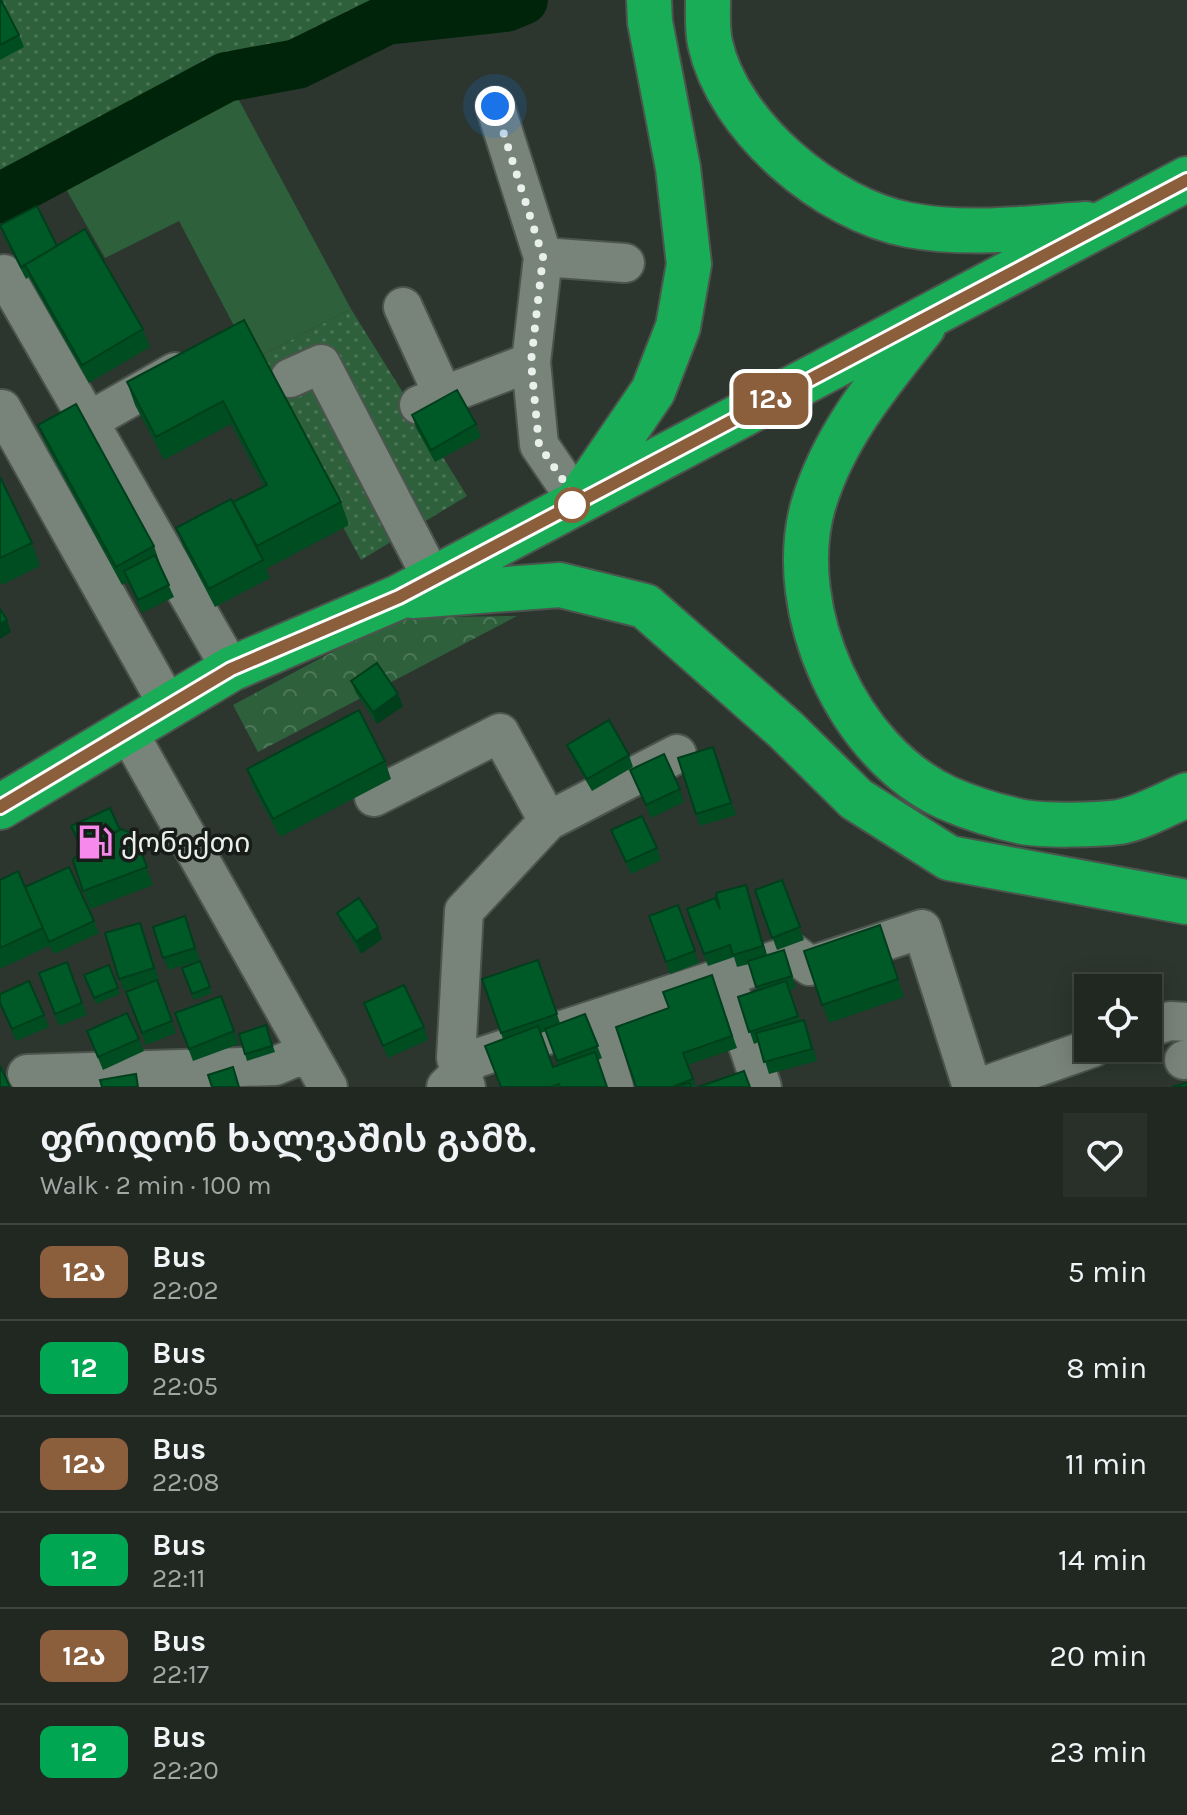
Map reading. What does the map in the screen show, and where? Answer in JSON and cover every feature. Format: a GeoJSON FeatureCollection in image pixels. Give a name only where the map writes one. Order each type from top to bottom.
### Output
{"type":"FeatureCollection","features":[{"type":"Feature","properties":{"kind":"highway"},"geometry":{"type":"LineString","coordinates":[[578,502],[653,391],[678,327],[689,264],[678,168],[650,22],[649,0]]}},
{"type":"Feature","properties":{"kind":"highway"},"geometry":{"type":"LineString","coordinates":[[708,0],[710,44],[733,96],[773,150],[842,201],[905,225],[948,231],[1104,223]]}},
{"type":"Feature","properties":{"kind":"highway"},"geometry":{"type":"LineString","coordinates":[[5,794],[127,730],[231,669],[416,588],[1187,179]]}},
{"type":"Feature","properties":{"kind":"highway"},"geometry":{"type":"LineString","coordinates":[[935,313],[871,392],[835,450],[813,508],[806,563],[811,617],[821,652],[839,692],[887,753],[915,777],[947,798],[1024,822],[1120,822],[1187,795]]}},
{"type":"Feature","properties":{"kind":"highway"},"geometry":{"type":"LineString","coordinates":[[416,588],[560,585],[645,606],[786,730],[856,799],[949,858],[1187,902]]}},
{"type":"Feature","properties":{"kind":"street"},"geometry":{"type":"LineString","coordinates":[[495,106],[543,257],[531,362],[539,445],[578,502]]}},
{"type":"Feature","properties":{"kind":"street"},"geometry":{"type":"LineString","coordinates":[[543,257],[625,263]]}},
{"type":"Feature","properties":{"kind":"street"},"geometry":{"type":"LineString","coordinates":[[4,274],[231,669]]}},
{"type":"Feature","properties":{"kind":"street"},"geometry":{"type":"LineString","coordinates":[[403,307],[431,400],[531,362]]}},
{"type":"Feature","properties":{"kind":"street"},"geometry":{"type":"LineString","coordinates":[[290,378],[321,364],[416,588]]}},
{"type":"Feature","properties":{"kind":"street"},"geometry":{"type":"LineString","coordinates":[[89,421],[175,372]]}},
{"type":"Feature","properties":{"kind":"street"},"geometry":{"type":"LineString","coordinates":[[2,409],[168,705]]}},
{"type":"Feature","properties":{"kind":"street"},"geometry":{"type":"LineString","coordinates":[[127,730],[328,1087]]}},
{"type":"Feature","properties":{"kind":"street"},"geometry":{"type":"LineString","coordinates":[[374,797],[500,733],[548,821]]}},
{"type":"Feature","properties":{"kind":"street"},"geometry":{"type":"LineString","coordinates":[[458,1082],[456,1058],[464,911],[548,821],[677,754]]}},
{"type":"Feature","properties":{"kind":"street"},"geometry":{"type":"LineString","coordinates":[[458,1082],[474,1059],[794,954],[810,966],[922,929],[972,1087]]}},
{"type":"Feature","properties":{"kind":"street"},"geometry":{"type":"LineString","coordinates":[[725,977],[762,1087]]}},
{"type":"Feature","properties":{"kind":"street"},"geometry":{"type":"LineString","coordinates":[[594,1020],[614,1087]]}},
{"type":"Feature","properties":{"kind":"street"},"geometry":{"type":"LineString","coordinates":[[1162,1024],[1187,1022]]}},
{"type":"Feature","properties":{"kind":"street"},"geometry":{"type":"LineString","coordinates":[[27,1074],[275,1066],[308,1052]]}},
{"type":"Feature","properties":{"kind":"street"},"geometry":{"type":"LineString","coordinates":[[981,1087],[1074,1054]]}},
{"type":"Feature","properties":{"kind":"green space"},"geometry":{"type":"Polygon","coordinates":[[[0,0],[419,0],[379,2],[324,33],[256,49],[0,185],[0,0]]]}},
{"type":"Feature","properties":{"kind":"green space"},"geometry":{"type":"Polygon","coordinates":[[[233,89],[351,309],[252,360],[179,221],[105,258],[62,182],[117,142],[233,89]]]}},
{"type":"Feature","properties":{"kind":"green space"},"geometry":{"type":"Polygon","coordinates":[[[351,309],[467,496],[361,560],[252,360],[351,309]]]}},
{"type":"Feature","properties":{"kind":"green space"},"geometry":{"type":"Polygon","coordinates":[[[517,616],[258,752],[233,705],[396,618],[517,616]]]}},
{"type":"Feature","properties":{"kind":"building"},"geometry":{"type":"Polygon","coordinates":[[[0,0],[19,35],[0,45],[0,0]]]}},
{"type":"Feature","properties":{"kind":"building"},"geometry":{"type":"Polygon","coordinates":[[[37,206],[57,246],[21,267],[0,225],[37,206]]]}},
{"type":"Feature","properties":{"kind":"building"},"geometry":{"type":"Polygon","coordinates":[[[85,229],[143,329],[82,365],[25,265],[85,229]]]}},
{"type":"Feature","properties":{"kind":"building"},"geometry":{"type":"Polygon","coordinates":[[[244,320],[341,502],[257,546],[233,502],[267,485],[223,401],[156,437],[127,382],[244,320]]]}},
{"type":"Feature","properties":{"kind":"building"},"geometry":{"type":"Polygon","coordinates":[[[457,390],[476,424],[431,450],[412,415],[457,390]]]}},
{"type":"Feature","properties":{"kind":"building"},"geometry":{"type":"Polygon","coordinates":[[[76,404],[154,546],[116,567],[38,425],[76,404]]]}},
{"type":"Feature","properties":{"kind":"building"},"geometry":{"type":"Polygon","coordinates":[[[0,477],[32,543],[0,558],[0,477]]]}},
{"type":"Feature","properties":{"kind":"building"},"geometry":{"type":"Polygon","coordinates":[[[231,499],[263,560],[209,589],[176,528],[231,499]]]}},
{"type":"Feature","properties":{"kind":"building"},"geometry":{"type":"Polygon","coordinates":[[[155,555],[169,585],[138,600],[124,571],[155,555]]]}},
{"type":"Feature","properties":{"kind":"building"},"geometry":{"type":"Polygon","coordinates":[[[0,609],[7,620],[0,624],[0,609]]]}},
{"type":"Feature","properties":{"kind":"building"},"geometry":{"type":"Polygon","coordinates":[[[377,663],[398,694],[373,712],[351,681],[377,663]]]}},
{"type":"Feature","properties":{"kind":"building"},"geometry":{"type":"Polygon","coordinates":[[[359,710],[385,761],[273,819],[247,769],[359,710]]]}},
{"type":"Feature","properties":{"kind":"building"},"geometry":{"type":"Polygon","coordinates":[[[609,720],[629,755],[587,779],[567,745],[609,720]]]}},
{"type":"Feature","properties":{"kind":"building"},"geometry":{"type":"Polygon","coordinates":[[[713,747],[731,803],[696,814],[678,758],[713,747]]]}},
{"type":"Feature","properties":{"kind":"building"},"geometry":{"type":"Polygon","coordinates":[[[664,754],[680,789],[646,805],[630,770],[664,754]]]}},
{"type":"Feature","properties":{"kind":"building"},"geometry":{"type":"Polygon","coordinates":[[[110,808],[120,830],[82,849],[71,826],[110,808]]]}},
{"type":"Feature","properties":{"kind":"building"},"geometry":{"type":"Polygon","coordinates":[[[642,816],[657,848],[626,862],[611,830],[642,816]]]}},
{"type":"Feature","properties":{"kind":"building"},"geometry":{"type":"Polygon","coordinates":[[[121,829],[134,834],[147,867],[83,891],[73,860],[83,848],[121,829]]]}},
{"type":"Feature","properties":{"kind":"building"},"geometry":{"type":"Polygon","coordinates":[[[69,867],[94,921],[49,942],[25,887],[69,867]]]}},
{"type":"Feature","properties":{"kind":"building"},"geometry":{"type":"Polygon","coordinates":[[[18,871],[43,928],[0,948],[0,880],[18,871]]]}},
{"type":"Feature","properties":{"kind":"building"},"geometry":{"type":"Polygon","coordinates":[[[782,880],[800,927],[772,938],[755,890],[782,880]]]}},
{"type":"Feature","properties":{"kind":"building"},"geometry":{"type":"Polygon","coordinates":[[[746,885],[763,946],[733,955],[730,945],[704,954],[687,909],[715,898],[720,909],[716,893],[746,885]]]}},
{"type":"Feature","properties":{"kind":"building"},"geometry":{"type":"Polygon","coordinates":[[[359,898],[378,927],[356,941],[337,913],[359,898]]]}},
{"type":"Feature","properties":{"kind":"building"},"geometry":{"type":"Polygon","coordinates":[[[678,905],[695,951],[666,962],[649,916],[678,905]]]}},
{"type":"Feature","properties":{"kind":"building"},"geometry":{"type":"Polygon","coordinates":[[[185,916],[195,948],[163,958],[153,927],[185,916]]]}},
{"type":"Feature","properties":{"kind":"building"},"geometry":{"type":"Polygon","coordinates":[[[140,923],[154,968],[119,979],[105,933],[140,923]]]}},
{"type":"Feature","properties":{"kind":"building"},"geometry":{"type":"Polygon","coordinates":[[[880,925],[898,979],[822,1005],[804,951],[880,925]]]}},
{"type":"Feature","properties":{"kind":"building"},"geometry":{"type":"Polygon","coordinates":[[[784,950],[792,976],[756,987],[748,961],[784,950]]]}},
{"type":"Feature","properties":{"kind":"building"},"geometry":{"type":"Polygon","coordinates":[[[538,960],[557,1014],[501,1033],[482,979],[538,960]]]}},
{"type":"Feature","properties":{"kind":"building"},"geometry":{"type":"Polygon","coordinates":[[[200,961],[210,987],[192,994],[182,968],[200,961]]]}},
{"type":"Feature","properties":{"kind":"building"},"geometry":{"type":"Polygon","coordinates":[[[67,962],[82,1003],[55,1014],[39,973],[67,962]]]}},
{"type":"Feature","properties":{"kind":"building"},"geometry":{"type":"Polygon","coordinates":[[[109,965],[118,988],[94,998],[84,975],[109,965]]]}},
{"type":"Feature","properties":{"kind":"building"},"geometry":{"type":"Polygon","coordinates":[[[712,975],[732,1036],[683,1053],[693,1079],[672,1087],[636,1087],[616,1027],[669,1008],[663,992],[712,975]]]}},
{"type":"Feature","properties":{"kind":"building"},"geometry":{"type":"Polygon","coordinates":[[[157,980],[172,1021],[142,1033],[126,992],[157,980]]]}},
{"type":"Feature","properties":{"kind":"building"},"geometry":{"type":"Polygon","coordinates":[[[29,981],[44,1015],[12,1029],[0,1003],[0,994],[29,981]]]}},
{"type":"Feature","properties":{"kind":"building"},"geometry":{"type":"Polygon","coordinates":[[[786,981],[798,1016],[749,1032],[738,997],[786,981]]]}},
{"type":"Feature","properties":{"kind":"building"},"geometry":{"type":"Polygon","coordinates":[[[404,985],[424,1027],[383,1046],[364,1003],[404,985]]]}},
{"type":"Feature","properties":{"kind":"building"},"geometry":{"type":"Polygon","coordinates":[[[221,996],[234,1031],[189,1049],[175,1013],[221,996]]]}},
{"type":"Feature","properties":{"kind":"building"},"geometry":{"type":"Polygon","coordinates":[[[127,1013],[139,1039],[98,1057],[87,1031],[127,1013]]]}},
{"type":"Feature","properties":{"kind":"building"},"geometry":{"type":"Polygon","coordinates":[[[585,1014],[598,1046],[557,1061],[545,1029],[585,1014]]]}},
{"type":"Feature","properties":{"kind":"building"},"geometry":{"type":"Polygon","coordinates":[[[804,1020],[812,1049],[764,1062],[756,1033],[804,1020]]]}},
{"type":"Feature","properties":{"kind":"building"},"geometry":{"type":"Polygon","coordinates":[[[266,1025],[272,1046],[245,1054],[239,1034],[266,1025]]]}},
{"type":"Feature","properties":{"kind":"building"},"geometry":{"type":"Polygon","coordinates":[[[538,1026],[553,1067],[595,1052],[607,1087],[560,1087],[559,1084],[551,1087],[501,1087],[485,1046],[538,1026]]]}},
{"type":"Feature","properties":{"kind":"building"},"geometry":{"type":"Polygon","coordinates":[[[0,1066],[10,1087],[0,1087],[0,1066]]]}},
{"type":"Feature","properties":{"kind":"building"},"geometry":{"type":"Polygon","coordinates":[[[233,1067],[239,1087],[212,1087],[208,1075],[233,1067]]]}},
{"type":"Feature","properties":{"kind":"building"},"geometry":{"type":"Polygon","coordinates":[[[744,1071],[750,1087],[698,1087],[744,1071]]]}},
{"type":"Feature","properties":{"kind":"building"},"geometry":{"type":"Polygon","coordinates":[[[136,1074],[138,1087],[102,1087],[100,1080],[136,1074]]]}},
{"type":"Feature","properties":{"kind":"waterway"},"geometry":{"type":"LineString","coordinates":[[0,198],[226,77],[297,64],[386,20],[506,7],[523,0]]}},
{"type":"Feature","properties":{"kind":"bus line","name":"12ა"},"geometry":{"type":"LineString","coordinates":[[0,807],[231,669],[399,597],[1187,180]]}},
{"type":"Feature","properties":{"kind":"place","name":"ქონექთი"},"geometry":{"type":"Point","coordinates":[95,842]}},
{"type":"Feature","properties":{"kind":"route"},"geometry":{"type":"LineString","coordinates":[[495,106],[543,257],[531,362],[539,445],[578,502],[572,505]]}}]}
